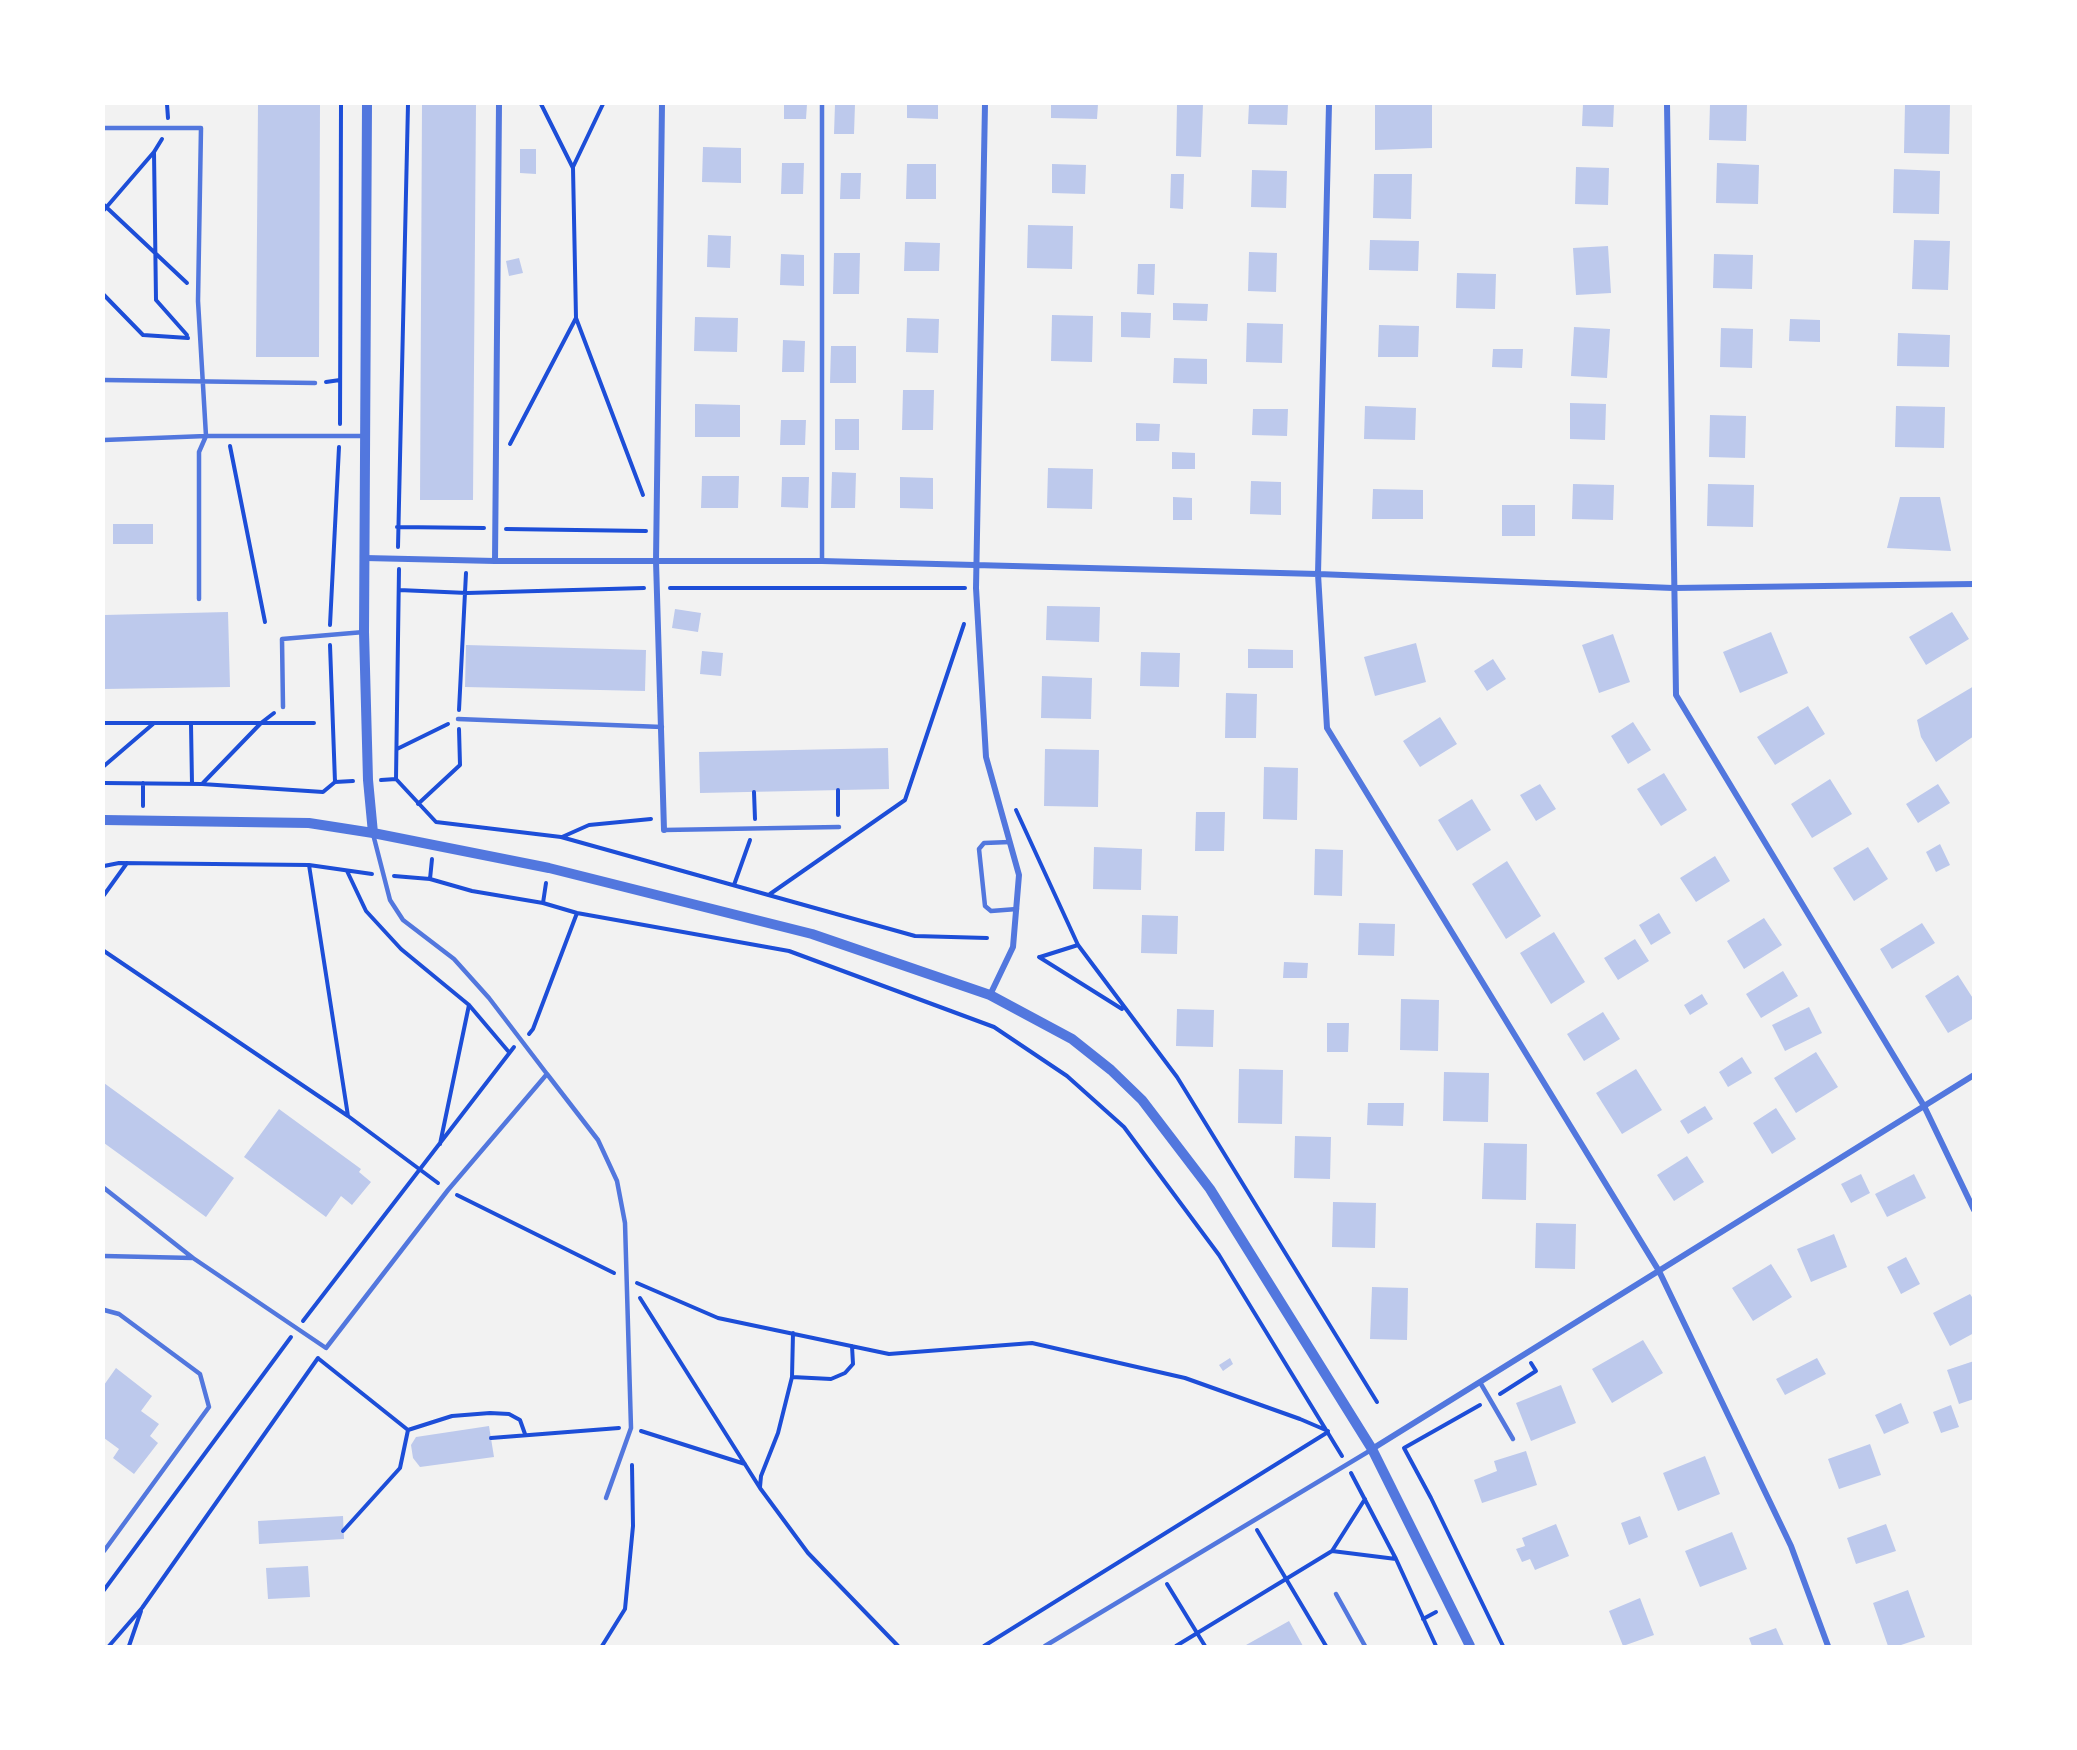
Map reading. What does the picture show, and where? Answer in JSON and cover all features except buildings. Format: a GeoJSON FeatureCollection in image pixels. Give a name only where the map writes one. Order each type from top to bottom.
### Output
{"type":"FeatureCollection","features":[{"type":"Feature","properties":{"kind":"street"},"geometry":{"type":"LineString","coordinates":[[367,104],[363,632],[368,780],[373,833]]}},
{"type":"Feature","properties":{"kind":"street"},"geometry":{"type":"LineString","coordinates":[[495,561],[499,104]]}},
{"type":"Feature","properties":{"kind":"street"},"geometry":{"type":"LineString","coordinates":[[662,104],[656,561],[664,830]]}},
{"type":"Feature","properties":{"kind":"street"},"geometry":{"type":"LineString","coordinates":[[985,104],[976,588],[986,757],[1019,875],[1013,947],[990,995]]}},
{"type":"Feature","properties":{"kind":"street"},"geometry":{"type":"LineString","coordinates":[[1329,104],[1318,573],[1327,728],[1659,1270],[1791,1546],[1828,1647]]}},
{"type":"Feature","properties":{"kind":"street"},"geometry":{"type":"LineString","coordinates":[[1667,104],[1676,696],[1924,1106],[1974,1210]]}},
{"type":"Feature","properties":{"kind":"street"},"geometry":{"type":"LineString","coordinates":[[365,558],[466,561],[822,561],[977,564],[1318,573],[1673,588],[1974,584]]}},
{"type":"Feature","properties":{"kind":"street"},"geometry":{"type":"LineString","coordinates":[[104,820],[309,823],[373,833],[549,868],[812,934],[990,995],[1072,1039],[1111,1070],[1142,1100],[1210,1189],[1372,1449],[1470,1647]]}},
{"type":"Feature","properties":{"kind":"street"},"geometry":{"type":"LineString","coordinates":[[1372,1449],[1481,1384],[1659,1270],[1974,1076]]}},
{"type":"Feature","properties":{"kind":"lane"},"geometry":{"type":"LineString","coordinates":[[822,104],[822,561]]}},
{"type":"Feature","properties":{"kind":"lane"},"geometry":{"type":"LineString","coordinates":[[104,128],[201,128],[198,294],[206,436],[199,452],[199,598]]}},
{"type":"Feature","properties":{"kind":"lane"},"geometry":{"type":"LineString","coordinates":[[104,380],[203,379],[315,383]]}},
{"type":"Feature","properties":{"kind":"lane"},"geometry":{"type":"LineString","coordinates":[[104,440],[206,436],[365,436]]}},
{"type":"Feature","properties":{"kind":"lane"},"geometry":{"type":"LineString","coordinates":[[283,706],[282,639],[363,632]]}},
{"type":"Feature","properties":{"kind":"lane"},"geometry":{"type":"LineString","coordinates":[[458,719],[662,727]]}},
{"type":"Feature","properties":{"kind":"lane"},"geometry":{"type":"LineString","coordinates":[[664,830],[839,827]]}},
{"type":"Feature","properties":{"kind":"lane"},"geometry":{"type":"LineString","coordinates":[[373,833],[390,900],[403,920],[454,959],[523,1040],[598,1140],[617,1181],[625,1223],[631,1428],[606,1498]]}},
{"type":"Feature","properties":{"kind":"lane"},"geometry":{"type":"LineString","coordinates":[[1010,842],[984,843],[979,849],[985,906],[991,911],[1017,909]]}},
{"type":"Feature","properties":{"kind":"lane"},"geometry":{"type":"LineString","coordinates":[[104,1188],[193,1258],[326,1348],[448,1190],[547,1074]]}},
{"type":"Feature","properties":{"kind":"lane"},"geometry":{"type":"LineString","coordinates":[[104,1256],[193,1258]]}},
{"type":"Feature","properties":{"kind":"lane"},"geometry":{"type":"LineString","coordinates":[[104,1310],[119,1314],[200,1374],[209,1407],[104,1551]]}},
{"type":"Feature","properties":{"kind":"lane"},"geometry":{"type":"LineString","coordinates":[[1481,1384],[1513,1439]]}},
{"type":"Feature","properties":{"kind":"lane"},"geometry":{"type":"LineString","coordinates":[[1045,1647],[1372,1449]]}},
{"type":"Feature","properties":{"kind":"lane"},"geometry":{"type":"LineString","coordinates":[[1336,1594],[1365,1647]]}},
{"type":"Feature","properties":{"kind":"path"},"geometry":{"type":"LineString","coordinates":[[167,104],[168,128],[154,152],[104,208],[198,294]]}},
{"type":"Feature","properties":{"kind":"path"},"geometry":{"type":"LineString","coordinates":[[408,104],[397,527],[399,590],[396,779],[436,822],[561,837],[915,936],[987,938]]}},
{"type":"Feature","properties":{"kind":"path"},"geometry":{"type":"LineString","coordinates":[[541,104],[573,168],[576,318],[644,497]]}},
{"type":"Feature","properties":{"kind":"path"},"geometry":{"type":"LineString","coordinates":[[573,168],[603,104]]}},
{"type":"Feature","properties":{"kind":"path"},"geometry":{"type":"LineString","coordinates":[[104,295],[143,335],[190,338],[156,300],[154,152]]}},
{"type":"Feature","properties":{"kind":"path"},"geometry":{"type":"LineString","coordinates":[[495,472],[576,318]]}},
{"type":"Feature","properties":{"kind":"path"},"geometry":{"type":"LineString","coordinates":[[228,436],[265,622]]}},
{"type":"Feature","properties":{"kind":"path"},"geometry":{"type":"LineString","coordinates":[[397,527],[657,531]]}},
{"type":"Feature","properties":{"kind":"path"},"geometry":{"type":"LineString","coordinates":[[418,804],[460,765],[458,719],[467,593],[466,561]]}},
{"type":"Feature","properties":{"kind":"path"},"geometry":{"type":"LineString","coordinates":[[399,590],[467,593],[657,588],[976,588]]}},
{"type":"Feature","properties":{"kind":"path"},"geometry":{"type":"LineString","coordinates":[[769,895],[905,800],[965,621]]}},
{"type":"Feature","properties":{"kind":"path"},"geometry":{"type":"LineString","coordinates":[[202,784],[261,723],[283,706]]}},
{"type":"Feature","properties":{"kind":"path"},"geometry":{"type":"LineString","coordinates":[[397,749],[458,719]]}},
{"type":"Feature","properties":{"kind":"path"},"geometry":{"type":"LineString","coordinates":[[104,723],[314,723]]}},
{"type":"Feature","properties":{"kind":"path"},"geometry":{"type":"LineString","coordinates":[[104,766],[153,724]]}},
{"type":"Feature","properties":{"kind":"path"},"geometry":{"type":"LineString","coordinates":[[191,724],[192,784]]}},
{"type":"Feature","properties":{"kind":"path"},"geometry":{"type":"LineString","coordinates":[[104,783],[202,784],[310,791]]}},
{"type":"Feature","properties":{"kind":"path"},"geometry":{"type":"LineString","coordinates":[[143,783],[143,820]]}},
{"type":"Feature","properties":{"kind":"path"},"geometry":{"type":"LineString","coordinates":[[734,885],[755,829],[754,792]]}},
{"type":"Feature","properties":{"kind":"path"},"geometry":{"type":"LineString","coordinates":[[1003,817],[1015,808],[1078,945],[1126,1012],[1177,1077],[1377,1402]]}},
{"type":"Feature","properties":{"kind":"path"},"geometry":{"type":"LineString","coordinates":[[561,837],[589,825],[664,818]]}},
{"type":"Feature","properties":{"kind":"path"},"geometry":{"type":"LineString","coordinates":[[104,866],[128,863],[309,865],[348,1116]]}},
{"type":"Feature","properties":{"kind":"path"},"geometry":{"type":"LineString","coordinates":[[104,895],[128,863]]}},
{"type":"Feature","properties":{"kind":"path"},"geometry":{"type":"LineString","coordinates":[[543,903],[549,868]]}},
{"type":"Feature","properties":{"kind":"path"},"geometry":{"type":"LineString","coordinates":[[347,871],[366,911],[401,949],[469,1005],[508,1051]]}},
{"type":"Feature","properties":{"kind":"path"},"geometry":{"type":"LineString","coordinates":[[430,879],[472,891],[543,903],[578,913],[789,951],[994,1028],[1067,1076],[1124,1127],[1219,1255],[1328,1432]]}},
{"type":"Feature","properties":{"kind":"path"},"geometry":{"type":"LineString","coordinates":[[104,1590],[297,1329],[439,1148],[508,1051],[534,1029],[578,913]]}},
{"type":"Feature","properties":{"kind":"path"},"geometry":{"type":"LineString","coordinates":[[1078,945],[1039,957],[1126,1012]]}},
{"type":"Feature","properties":{"kind":"path"},"geometry":{"type":"LineString","coordinates":[[104,951],[348,1116],[420,1172],[448,1190],[628,1280],[718,1318],[889,1354],[1032,1343],[1185,1378],[1300,1419],[1328,1432]]}},
{"type":"Feature","properties":{"kind":"path"},"geometry":{"type":"LineString","coordinates":[[439,1148],[469,1005]]}},
{"type":"Feature","properties":{"kind":"path"},"geometry":{"type":"LineString","coordinates":[[628,1280],[760,1488],[808,1553],[898,1647]]}},
{"type":"Feature","properties":{"kind":"path"},"geometry":{"type":"LineString","coordinates":[[760,1488],[761,1476],[778,1433],[792,1377],[793,1334]]}},
{"type":"Feature","properties":{"kind":"path"},"geometry":{"type":"LineString","coordinates":[[792,1377],[831,1379],[845,1373],[853,1364],[852,1346]]}},
{"type":"Feature","properties":{"kind":"path"},"geometry":{"type":"LineString","coordinates":[[109,1647],[142,1608],[326,1348]]}},
{"type":"Feature","properties":{"kind":"path"},"geometry":{"type":"LineString","coordinates":[[318,1358],[408,1430]]}},
{"type":"Feature","properties":{"kind":"path"},"geometry":{"type":"LineString","coordinates":[[408,1430],[453,1416],[490,1413],[509,1414],[520,1420],[525,1434]]}},
{"type":"Feature","properties":{"kind":"path"},"geometry":{"type":"LineString","coordinates":[[491,1438],[631,1428],[745,1464]]}},
{"type":"Feature","properties":{"kind":"path"},"geometry":{"type":"LineString","coordinates":[[344,1532],[400,1468],[408,1430]]}},
{"type":"Feature","properties":{"kind":"path"},"geometry":{"type":"LineString","coordinates":[[984,1647],[1328,1432]]}},
{"type":"Feature","properties":{"kind":"path"},"geometry":{"type":"LineString","coordinates":[[1404,1448],[1431,1498],[1503,1647]]}},
{"type":"Feature","properties":{"kind":"path"},"geometry":{"type":"LineString","coordinates":[[602,1647],[625,1609],[633,1526],[632,1460]]}},
{"type":"Feature","properties":{"kind":"path"},"geometry":{"type":"LineString","coordinates":[[1176,1647],[1332,1551],[1365,1498],[1436,1647]]}},
{"type":"Feature","properties":{"kind":"path"},"geometry":{"type":"LineString","coordinates":[[1252,1522],[1326,1647]]}},
{"type":"Feature","properties":{"kind":"path"},"geometry":{"type":"LineString","coordinates":[[1332,1551],[1396,1559]]}},
{"type":"Feature","properties":{"kind":"path"},"geometry":{"type":"LineString","coordinates":[[1161,1576],[1205,1647]]}},
{"type":"Feature","properties":{"kind":"path"},"geometry":{"type":"LineString","coordinates":[[129,1647],[142,1608]]}}]}
